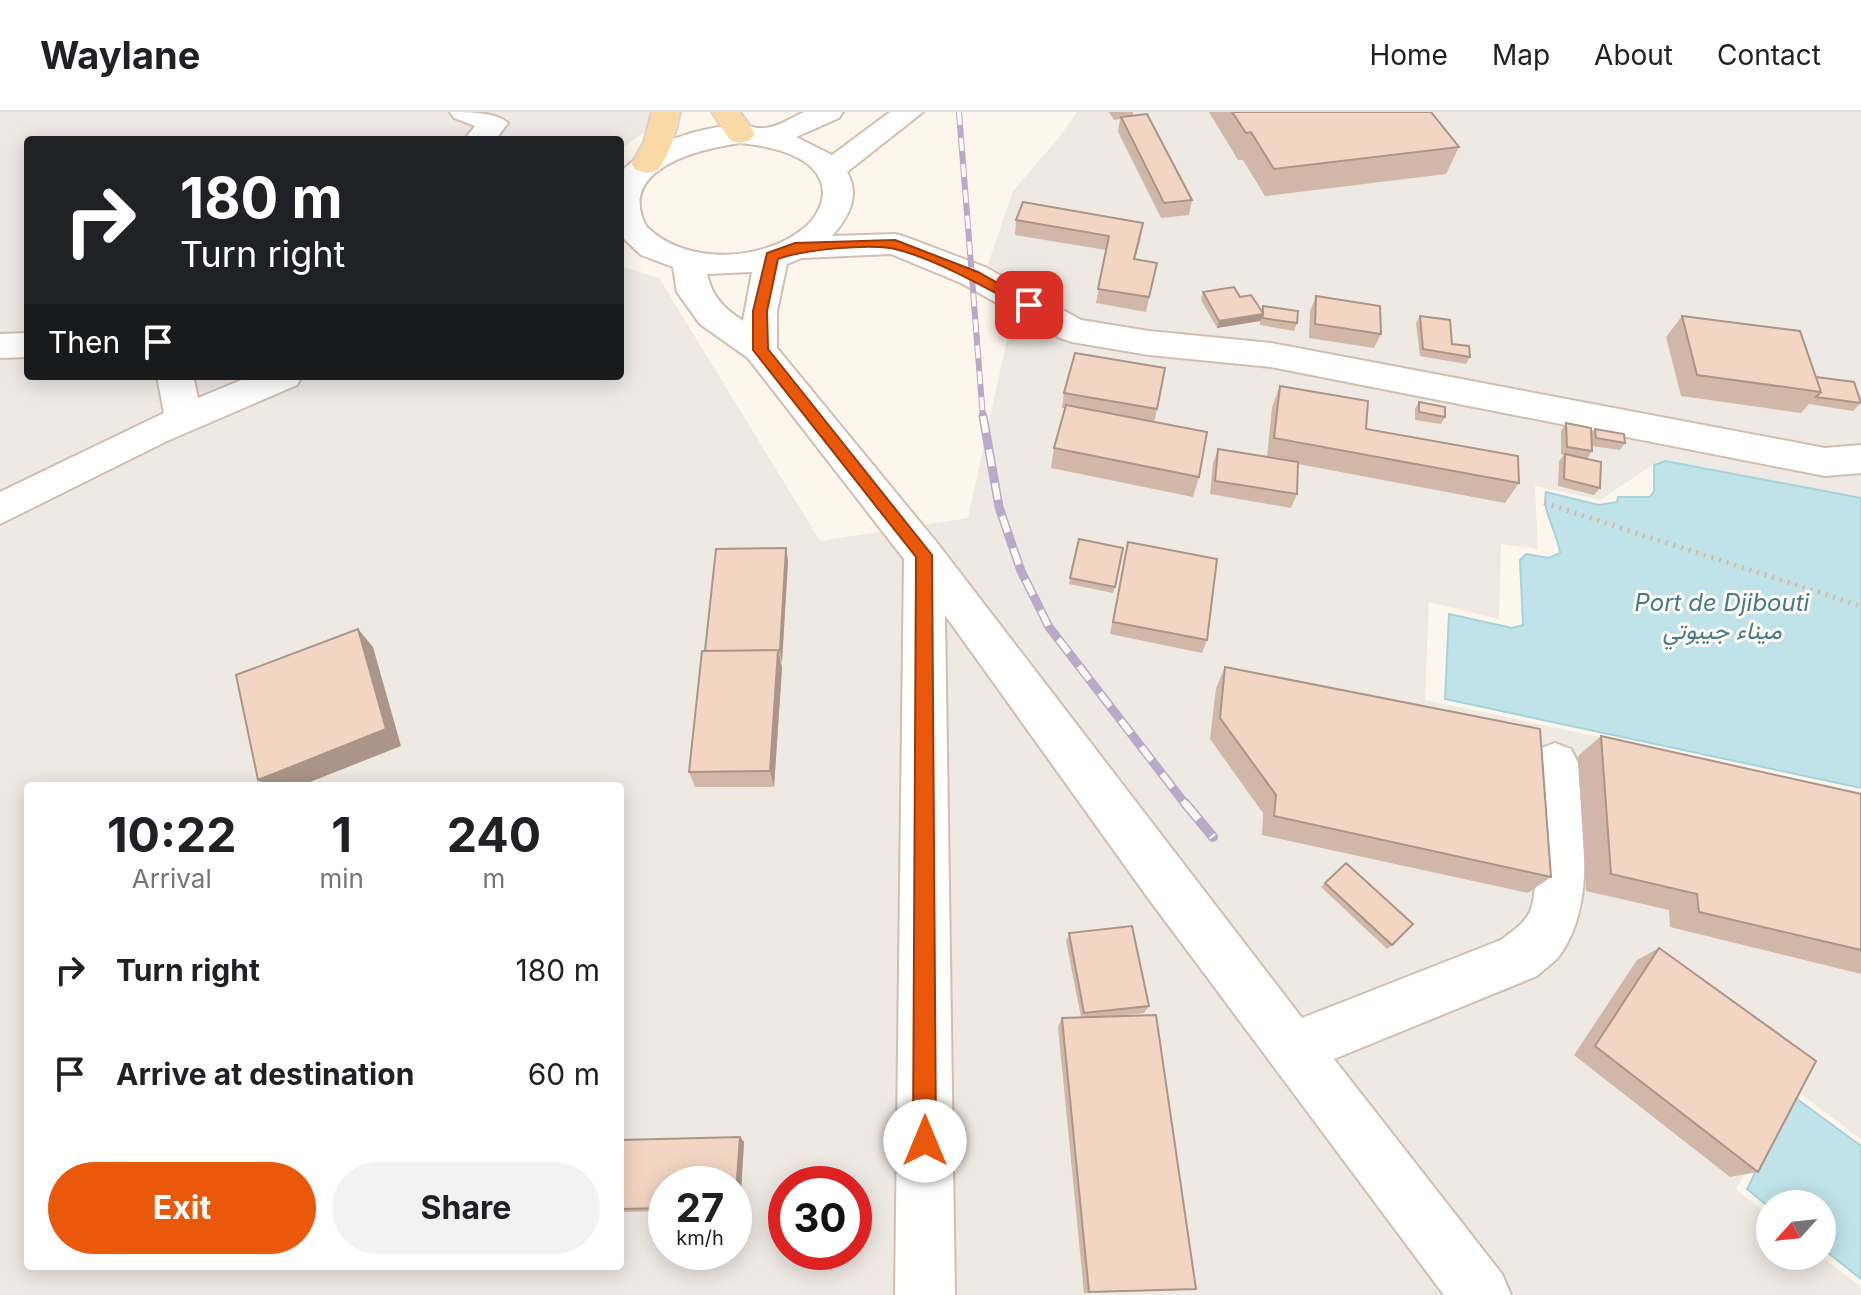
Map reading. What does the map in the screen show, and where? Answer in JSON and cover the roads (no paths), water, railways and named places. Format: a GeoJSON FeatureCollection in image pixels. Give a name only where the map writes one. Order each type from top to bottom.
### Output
{"type":"FeatureCollection","features":[{"type":"Feature","properties":{"kind":"main road"},"geometry":{"type":"LineString","coordinates":[[647,164],[659,142],[666,112]]}},
{"type":"Feature","properties":{"kind":"street"},"geometry":{"type":"LineString","coordinates":[[464,112],[493,123],[482,136]]}},
{"type":"Feature","properties":{"kind":"street"},"geometry":{"type":"LineString","coordinates":[[624,200],[633,177],[647,164],[688,142],[829,112]]}},
{"type":"Feature","properties":{"kind":"street"},"geometry":{"type":"LineString","coordinates":[[831,170],[909,112]]}},
{"type":"Feature","properties":{"kind":"street"},"geometry":{"type":"LineString","coordinates":[[746,128],[796,144],[816,155],[836,180],[837,202],[830,219],[815,235],[784,252],[760,311],[760,350]]}},
{"type":"Feature","properties":{"kind":"street"},"geometry":{"type":"LineString","coordinates":[[837,202],[877,225],[895,244],[973,275],[1072,330],[1149,343],[1271,355],[1825,462],[1861,459]]}},
{"type":"Feature","properties":{"kind":"street"},"geometry":{"type":"LineString","coordinates":[[624,213],[635,234],[677,258],[694,292],[712,316],[760,350],[924,555],[1165,882],[1481,1295]]}},
{"type":"Feature","properties":{"kind":"street"},"geometry":{"type":"LineString","coordinates":[[624,253],[730,264],[784,252],[895,244]]}},
{"type":"Feature","properties":{"kind":"street"},"geometry":{"type":"LineString","coordinates":[[0,346],[24,345]]}},
{"type":"Feature","properties":{"kind":"street"},"geometry":{"type":"LineString","coordinates":[[176,380],[184,419]]}},
{"type":"Feature","properties":{"kind":"street"},"geometry":{"type":"LineString","coordinates":[[0,509],[184,419],[275,380]]}},
{"type":"Feature","properties":{"kind":"street"},"geometry":{"type":"LineString","coordinates":[[924,555],[925,1295]]}},
{"type":"Feature","properties":{"kind":"street"},"geometry":{"type":"LineString","coordinates":[[1293,1048],[1390,1012],[1519,958],[1541,940],[1555,915],[1559,887],[1555,763]]}},
{"type":"Feature","properties":{"kind":"water","name":"Port de Djibouti ميناء جيبوتي"},"geometry":{"type":"Polygon","coordinates":[[[1665,461],[1861,498],[1861,788],[1445,699],[1449,614],[1512,628],[1523,625],[1520,560],[1526,554],[1549,558],[1560,553],[1546,506],[1546,492],[1599,505],[1617,502],[1618,497],[1650,497],[1654,491],[1654,465],[1665,461]]]}},
{"type":"Feature","properties":{"kind":"water"},"geometry":{"type":"Polygon","coordinates":[[[1793,1096],[1861,1146],[1861,1279],[1836,1259],[1836,1190],[1756,1190],[1756,1196],[1747,1189],[1793,1096]]]}},
{"type":"Feature","properties":{"kind":"railway"},"geometry":{"type":"LineString","coordinates":[[959,112],[983,418]]}},
{"type":"Feature","properties":{"kind":"railway"},"geometry":{"type":"LineString","coordinates":[[983,416],[999,507],[1021,571],[1049,627],[1186,805]]}},
{"type":"Feature","properties":{"kind":"railway"},"geometry":{"type":"LineString","coordinates":[[1185,803],[1213,837]]}}]}
